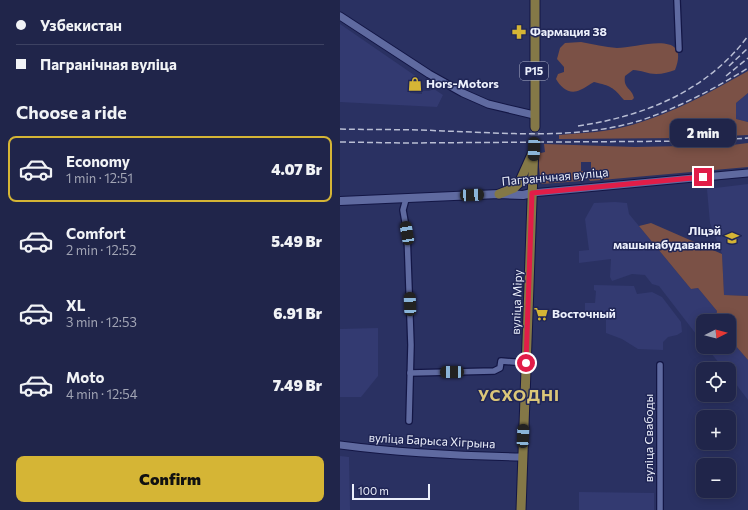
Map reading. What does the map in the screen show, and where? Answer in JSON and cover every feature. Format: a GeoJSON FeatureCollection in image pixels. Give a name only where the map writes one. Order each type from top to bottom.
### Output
{"type":"FeatureCollection","features":[{"type":"Feature","properties":{"kind":"main road","name":"вуліца Міру"},"geometry":{"type":"LineString","coordinates":[[521,510],[534,139],[535,0]]}},
{"type":"Feature","properties":{"kind":"main road"},"geometry":{"type":"LineString","coordinates":[[499,194],[514,188],[519,183],[534,139]]}},
{"type":"Feature","properties":{"kind":"main road","name":"Пагранічная вуліца"},"geometry":{"type":"LineString","coordinates":[[340,201],[532,193]]}},
{"type":"Feature","properties":{"kind":"street"},"geometry":{"type":"LineString","coordinates":[[678,0],[679,48]]}},
{"type":"Feature","properties":{"kind":"street"},"geometry":{"type":"LineString","coordinates":[[340,16],[428,74],[463,93],[488,104],[534,115]]}},
{"type":"Feature","properties":{"kind":"street","name":"Пагранічная вуліца"},"geometry":{"type":"LineString","coordinates":[[532,193],[748,173]]}},
{"type":"Feature","properties":{"kind":"street"},"geometry":{"type":"LineString","coordinates":[[406,199],[403,210],[407,233],[411,345],[409,421]]}},
{"type":"Feature","properties":{"kind":"street"},"geometry":{"type":"LineString","coordinates":[[410,373],[494,371],[500,368],[501,361],[526,363]]}},
{"type":"Feature","properties":{"kind":"street","name":"вуліца Свабоды"},"geometry":{"type":"LineString","coordinates":[[660,366],[660,510]]}},
{"type":"Feature","properties":{"kind":"street","name":"вуліца Барыса Хігрына"},"geometry":{"type":"LineString","coordinates":[[340,445],[412,453],[522,457]]}},
{"type":"Feature","properties":{"kind":"shaded area"},"geometry":{"type":"Polygon","coordinates":[[[340,24],[417,77],[414,81],[412,81],[410,93],[422,94],[422,91],[434,89],[443,95],[437,107],[340,102],[340,24]]]}},
{"type":"Feature","properties":{"kind":"shaded area"},"geometry":{"type":"Polygon","coordinates":[[[581,42],[617,48],[660,43],[669,45],[676,49],[678,57],[675,70],[656,74],[633,70],[625,76],[625,84],[634,98],[632,100],[624,100],[617,92],[600,83],[594,82],[573,92],[563,88],[558,82],[556,79],[558,74],[564,72],[564,67],[557,59],[560,48],[565,43],[581,42]]]}},
{"type":"Feature","properties":{"kind":"shaded area"},"geometry":{"type":"Polygon","coordinates":[[[748,71],[748,93],[736,103],[736,119],[748,122],[748,135],[682,138],[559,139],[559,135],[614,129],[647,120],[692,101],[748,71]]]}},
{"type":"Feature","properties":{"kind":"shaded area"},"geometry":{"type":"Polygon","coordinates":[[[748,93],[748,122],[736,119],[736,103],[748,93]]]}},
{"type":"Feature","properties":{"kind":"shaded area"},"geometry":{"type":"Polygon","coordinates":[[[748,143],[748,167],[590,181],[586,171],[591,171],[591,162],[581,162],[583,177],[581,181],[541,184],[537,150],[541,153],[545,152],[544,144],[635,147],[732,145],[748,143]]]}},
{"type":"Feature","properties":{"kind":"shaded area","name":"Ліцэй машынабудавання"},"geometry":{"type":"Polygon","coordinates":[[[748,184],[748,296],[724,295],[722,254],[710,223],[707,189],[748,184]]]}},
{"type":"Feature","properties":{"kind":"shaded area"},"geometry":{"type":"Polygon","coordinates":[[[594,203],[627,203],[629,214],[691,289],[698,288],[717,311],[716,314],[696,314],[696,334],[659,286],[652,284],[645,275],[632,274],[612,281],[610,277],[611,259],[579,263],[579,251],[589,250],[585,219],[594,203]]]}},
{"type":"Feature","properties":{"kind":"shaded area"},"geometry":{"type":"Polygon","coordinates":[[[651,223],[722,254],[724,295],[748,296],[748,360],[736,346],[736,314],[716,314],[717,311],[698,288],[691,289],[639,226],[651,223]]]}},
{"type":"Feature","properties":{"kind":"shaded area"},"geometry":{"type":"Polygon","coordinates":[[[594,285],[634,286],[637,294],[652,292],[662,297],[681,322],[682,332],[668,337],[663,342],[663,350],[638,349],[622,339],[606,333],[606,318],[585,318],[585,303],[595,303],[596,291],[594,290],[594,285]]]}},
{"type":"Feature","properties":{"kind":"shaded area"},"geometry":{"type":"Polygon","coordinates":[[[378,328],[378,376],[361,397],[340,397],[340,329],[378,328]]]}},
{"type":"Feature","properties":{"kind":"shaded area"},"geometry":{"type":"Polygon","coordinates":[[[736,346],[748,360],[748,400],[736,384],[736,362],[718,362],[712,354],[736,354],[736,346]]]}},
{"type":"Feature","properties":{"kind":"shaded area"},"geometry":{"type":"Polygon","coordinates":[[[340,456],[349,457],[350,510],[340,510],[340,456]]]}},
{"type":"Feature","properties":{"kind":"shaded area"},"geometry":{"type":"Polygon","coordinates":[[[579,492],[654,493],[654,510],[579,510],[579,492]]]}},
{"type":"Feature","properties":{"kind":"tunnel"},"geometry":{"type":"LineString","coordinates":[[535,127],[535,136]]}},
{"type":"Feature","properties":{"kind":"railway"},"geometry":{"type":"LineString","coordinates":[[578,126],[603,122],[627,115],[650,108],[673,98],[714,72],[732,55],[748,36]]}},
{"type":"Feature","properties":{"kind":"railway"},"geometry":{"type":"LineString","coordinates":[[729,66],[748,48]]}},
{"type":"Feature","properties":{"kind":"railway"},"geometry":{"type":"LineString","coordinates":[[726,76],[748,58]]}},
{"type":"Feature","properties":{"kind":"railway"},"geometry":{"type":"LineString","coordinates":[[340,129],[518,134],[568,133],[593,130],[618,126],[656,115],[696,97],[748,68]]}},
{"type":"Feature","properties":{"kind":"railway"},"geometry":{"type":"LineString","coordinates":[[340,142],[703,141],[748,138]]}},
{"type":"Feature","properties":{"kind":"place","name":"Фармация 38"},"geometry":{"type":"Point","coordinates":[519,32]}},
{"type":"Feature","properties":{"kind":"place","name":"Hors-Motors"},"geometry":{"type":"Point","coordinates":[415,84]}},
{"type":"Feature","properties":{"kind":"place","name":"Ліцэй машынабудавання"},"geometry":{"type":"Point","coordinates":[732,238]}},
{"type":"Feature","properties":{"kind":"place","name":"Восточный"},"geometry":{"type":"Point","coordinates":[541,314]}},
{"type":"Feature","properties":{"kind":"district","name":"УСХОДНІ"},"geometry":{"type":"Point","coordinates":[519,395]}},
{"type":"Feature","properties":{"kind":"route"},"geometry":{"type":"LineString","coordinates":[[526,363],[530,291],[532,193],[703,177]]}}]}
